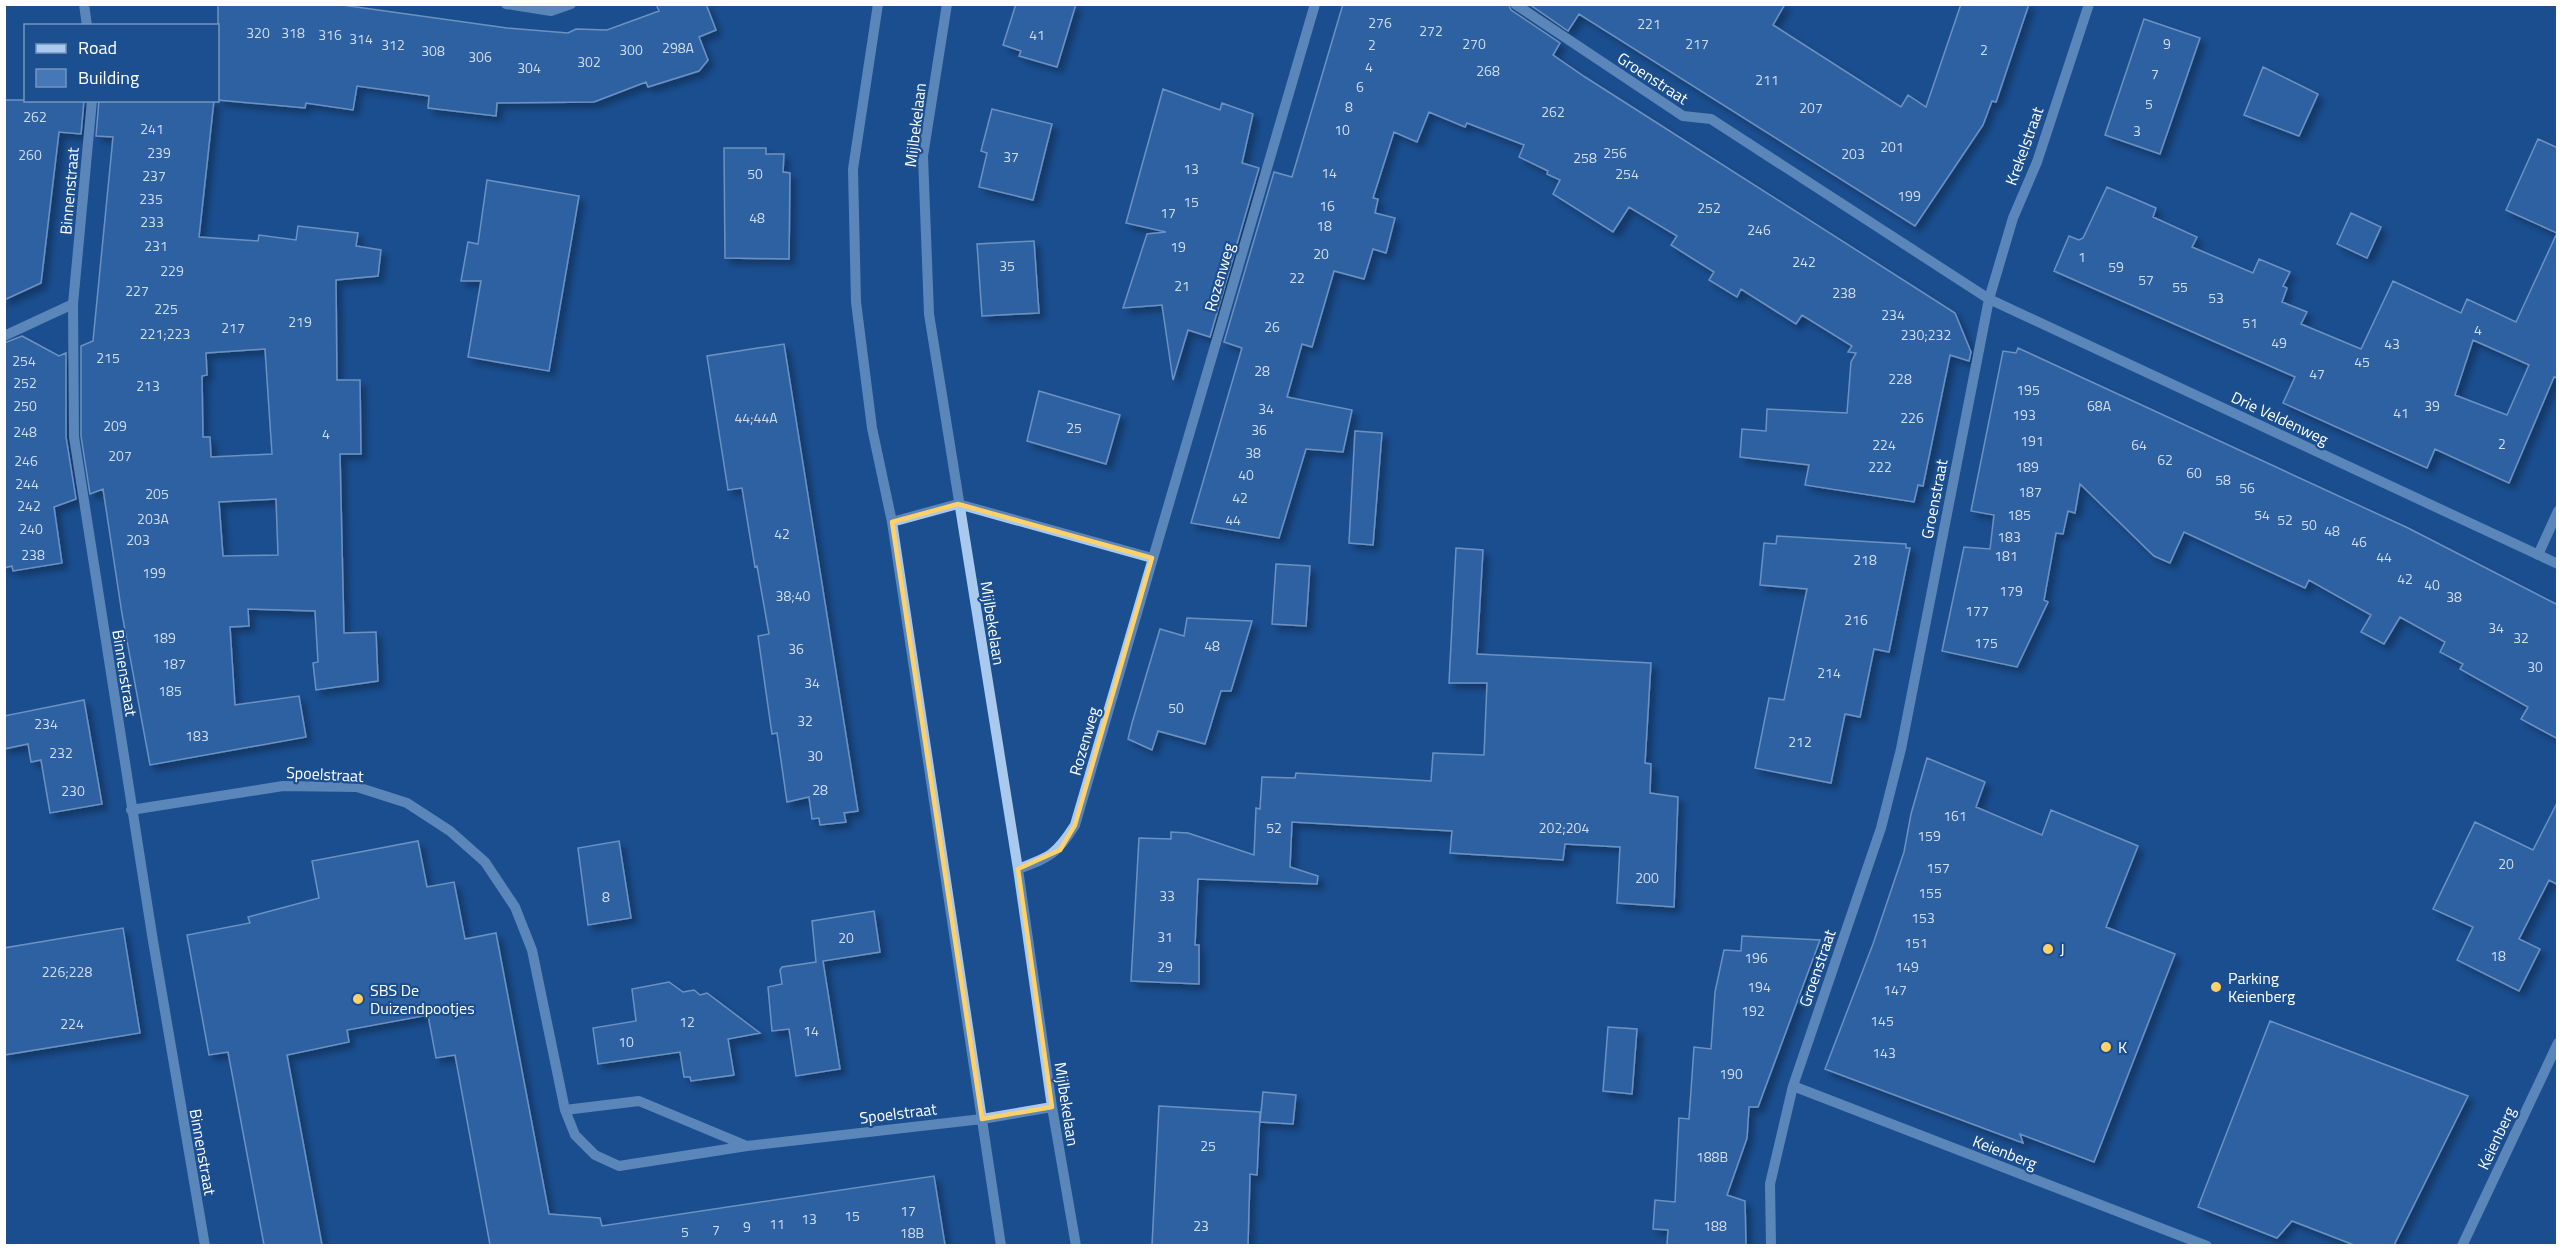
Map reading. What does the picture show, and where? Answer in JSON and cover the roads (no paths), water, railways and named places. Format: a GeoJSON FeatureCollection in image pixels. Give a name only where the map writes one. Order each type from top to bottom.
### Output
{"type":"FeatureCollection","features":[{"type":"Feature","properties":{"kind":"street"},"geometry":{"type":"LineString","coordinates":[[84,4],[87,24]]}},
{"type":"Feature","properties":{"kind":"street"},"geometry":{"type":"LineString","coordinates":[[506,4],[551,11],[571,4]]}},
{"type":"Feature","properties":{"kind":"street"},"geometry":{"type":"LineString","coordinates":[[878,4],[853,169],[856,302],[872,428],[892,522],[1001,1245]]}},
{"type":"Feature","properties":{"kind":"street","name":"Mijlbekelaan"},"geometry":{"type":"LineString","coordinates":[[947,4],[923,156],[929,314],[1018,869],[1052,1107],[1076,1245]]}},
{"type":"Feature","properties":{"kind":"street","name":"Rozenweg"},"geometry":{"type":"LineString","coordinates":[[1018,869],[1060,850],[1075,825],[1315,4]]}},
{"type":"Feature","properties":{"kind":"street","name":"Groenstraat"},"geometry":{"type":"LineString","coordinates":[[1515,4],[1683,116],[1711,119],[1989,299],[1900,749],[1881,828],[1793,1086],[1770,1184],[1771,1245]]}},
{"type":"Feature","properties":{"kind":"street","name":"Krekelstraat"},"geometry":{"type":"LineString","coordinates":[[1989,299],[2013,218],[2037,162],[2090,4]]}},
{"type":"Feature","properties":{"kind":"street","name":"Binnenstraat"},"geometry":{"type":"LineString","coordinates":[[92,102],[73,304],[74,437],[131,810],[205,1245]]}},
{"type":"Feature","properties":{"kind":"street","name":"Drie Veldenweg"},"geometry":{"type":"LineString","coordinates":[[1989,299],[2558,564]]}},
{"type":"Feature","properties":{"kind":"street"},"geometry":{"type":"LineString","coordinates":[[4,336],[73,304]]}},
{"type":"Feature","properties":{"kind":"street"},"geometry":{"type":"LineString","coordinates":[[892,522],[958,504],[1152,558]]}},
{"type":"Feature","properties":{"kind":"street"},"geometry":{"type":"LineString","coordinates":[[2538,555],[2558,512]]}},
{"type":"Feature","properties":{"kind":"street","name":"Spoelstraat"},"geometry":{"type":"LineString","coordinates":[[131,810],[283,786],[357,787],[406,803],[450,831],[485,862],[514,907],[532,950],[565,1110],[575,1135],[595,1155],[619,1166],[747,1146],[982,1119],[1052,1107]]}},
{"type":"Feature","properties":{"kind":"street","name":"Keienberg"},"geometry":{"type":"LineString","coordinates":[[2462,1245],[2558,1043]]}},
{"type":"Feature","properties":{"kind":"street","name":"Keienberg"},"geometry":{"type":"LineString","coordinates":[[1793,1086],[2207,1245]]}},
{"type":"Feature","properties":{"kind":"street","name":"Spoelstraat"},"geometry":{"type":"LineString","coordinates":[[565,1110],[639,1101],[747,1146]]}},
{"type":"Feature","properties":{"kind":"place","name":"J"},"geometry":{"type":"Point","coordinates":[2048,949]}},
{"type":"Feature","properties":{"kind":"place","name":"Parking Keienberg"},"geometry":{"type":"Point","coordinates":[2216,987]}},
{"type":"Feature","properties":{"kind":"place","name":"SBS De Duizendpootjes"},"geometry":{"type":"Point","coordinates":[358,999]}},
{"type":"Feature","properties":{"kind":"place","name":"K"},"geometry":{"type":"Point","coordinates":[2106,1047]}}]}
